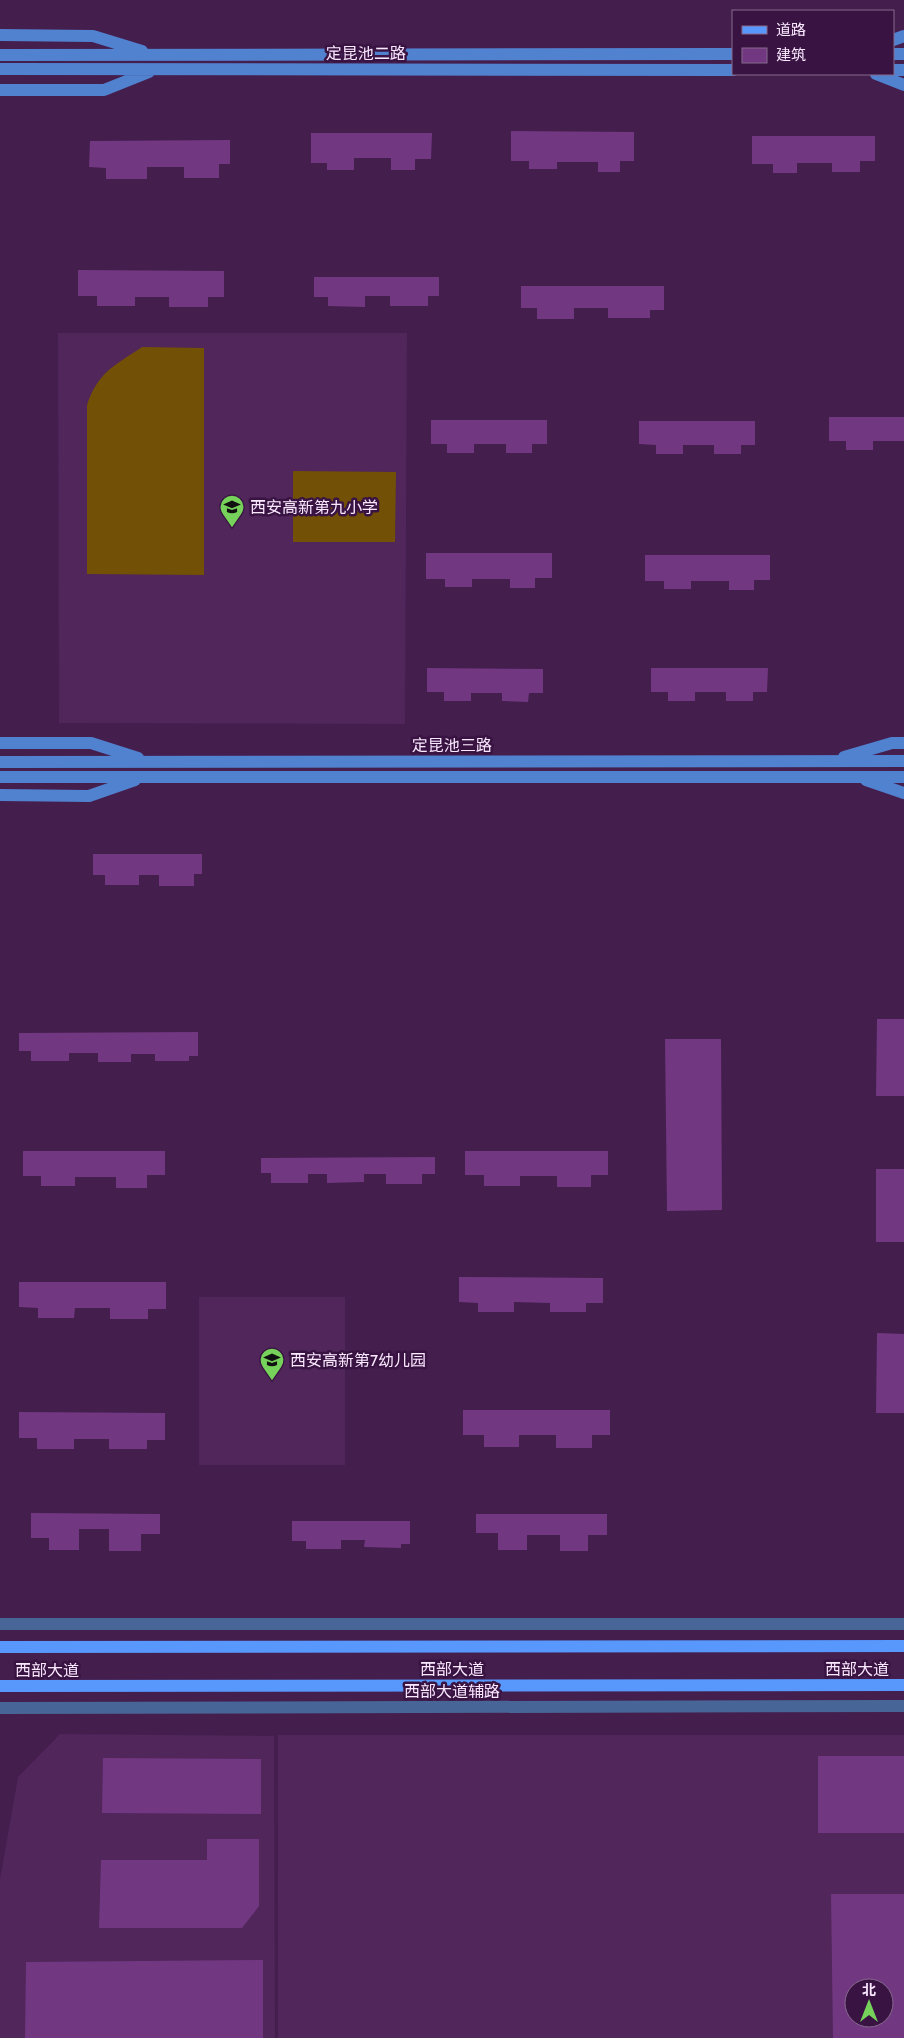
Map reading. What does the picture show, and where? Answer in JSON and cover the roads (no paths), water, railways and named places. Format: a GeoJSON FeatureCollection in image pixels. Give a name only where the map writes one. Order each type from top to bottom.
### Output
{"type":"FeatureCollection","features":[{"type":"Feature","properties":{"kind":"main road","name":"西部大道"},"geometry":{"type":"LineString","coordinates":[[0,1647],[904,1646]]}},
{"type":"Feature","properties":{"kind":"main road","name":"西部大道"},"geometry":{"type":"LineString","coordinates":[[0,1686],[904,1685]]}},
{"type":"Feature","properties":{"kind":"street"},"geometry":{"type":"LineString","coordinates":[[0,35],[93,36],[154,55]]}},
{"type":"Feature","properties":{"kind":"street","name":"定昆池二路"},"geometry":{"type":"LineString","coordinates":[[0,55],[732,54]]}},
{"type":"Feature","properties":{"kind":"street","name":"定昆池二路"},"geometry":{"type":"LineString","coordinates":[[0,69],[732,70]]}},
{"type":"Feature","properties":{"kind":"street"},"geometry":{"type":"LineString","coordinates":[[0,90],[104,90],[154,69]]}},
{"type":"Feature","properties":{"kind":"street"},"geometry":{"type":"LineString","coordinates":[[879,75],[904,85]]}},
{"type":"Feature","properties":{"kind":"street"},"geometry":{"type":"LineString","coordinates":[[0,743],[90,743],[150,762]]}},
{"type":"Feature","properties":{"kind":"street"},"geometry":{"type":"LineString","coordinates":[[832,761],[892,743],[904,743]]}},
{"type":"Feature","properties":{"kind":"street","name":"定昆池三路"},"geometry":{"type":"LineString","coordinates":[[0,762],[904,761]]}},
{"type":"Feature","properties":{"kind":"street","name":"定昆池三路"},"geometry":{"type":"LineString","coordinates":[[0,777],[904,777]]}},
{"type":"Feature","properties":{"kind":"street"},"geometry":{"type":"LineString","coordinates":[[0,795],[89,796],[144,777]]}},
{"type":"Feature","properties":{"kind":"street"},"geometry":{"type":"LineString","coordinates":[[856,777],[904,793]]}},
{"type":"Feature","properties":{"kind":"street"},"geometry":{"type":"LineString","coordinates":[[0,1624],[904,1624]]}},
{"type":"Feature","properties":{"kind":"street","name":"西部大道辅路"},"geometry":{"type":"LineString","coordinates":[[0,1708],[904,1706]]}},
{"type":"Feature","properties":{"kind":"place","name":"西安高新第九小学"},"geometry":{"type":"Point","coordinates":[232,528]}},
{"type":"Feature","properties":{"kind":"place","name":"西安高新第7幼儿园"},"geometry":{"type":"Point","coordinates":[272,1381]}}]}
